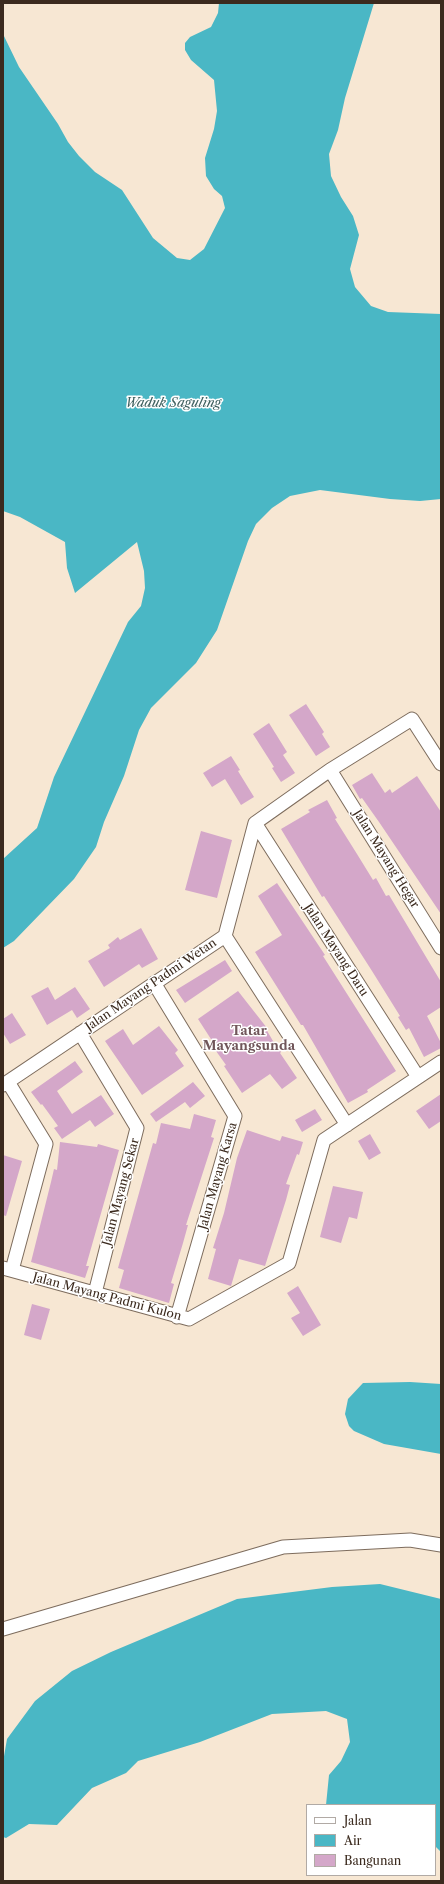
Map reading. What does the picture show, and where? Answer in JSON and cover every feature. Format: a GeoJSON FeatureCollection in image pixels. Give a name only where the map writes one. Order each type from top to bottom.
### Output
{"type":"FeatureCollection","features":[{"type":"Feature","properties":{"kind":"street"},"geometry":{"type":"LineString","coordinates":[[255,823],[330,770],[412,719],[441,764]]}},
{"type":"Feature","properties":{"kind":"street","name":"Jalan Mayang Hegar"},"geometry":{"type":"LineString","coordinates":[[330,770],[441,948]]}},
{"type":"Feature","properties":{"kind":"street","name":"Jalan Mayang Padmi Wetan"},"geometry":{"type":"LineString","coordinates":[[5,1084],[225,936],[255,823]]}},
{"type":"Feature","properties":{"kind":"street","name":"Jalan Mayang Daru"},"geometry":{"type":"LineString","coordinates":[[255,823],[418,1077]]}},
{"type":"Feature","properties":{"kind":"street"},"geometry":{"type":"LineString","coordinates":[[225,936],[347,1125]]}},
{"type":"Feature","properties":{"kind":"street","name":"Jalan Mayang Karsa"},"geometry":{"type":"LineString","coordinates":[[154,983],[235,1116],[177,1317]]}},
{"type":"Feature","properties":{"kind":"street","name":"Jalan Mayang Sekar"},"geometry":{"type":"LineString","coordinates":[[80,1033],[138,1128],[95,1293]]}},
{"type":"Feature","properties":{"kind":"street","name":"Jalan Mayang Padmi Kulon"},"geometry":{"type":"LineString","coordinates":[[7,1269],[177,1317],[189,1319],[289,1263],[324,1140],[441,1062]]}},
{"type":"Feature","properties":{"kind":"street"},"geometry":{"type":"LineString","coordinates":[[5,1084],[46,1144],[7,1269]]}},
{"type":"Feature","properties":{"kind":"street"},"geometry":{"type":"LineString","coordinates":[[3,1628],[283,1547],[410,1540],[441,1546]]}},
{"type":"Feature","properties":{"kind":"water","name":"Waduk Saguling"},"geometry":{"type":"Polygon","coordinates":[[[219,3],[374,3],[345,98],[338,130],[329,154],[331,176],[341,197],[353,216],[359,235],[350,269],[355,287],[371,306],[388,312],[441,314],[441,499],[420,501],[390,499],[320,490],[290,496],[272,508],[256,524],[248,541],[217,630],[196,663],[151,708],[139,730],[124,776],[104,822],[96,847],[74,879],[14,941],[3,948],[3,859],[37,828],[54,777],[128,622],[141,606],[145,588],[144,571],[137,542],[75,593],[67,568],[65,542],[20,517],[3,511],[3,34],[19,67],[58,124],[68,142],[79,156],[95,172],[122,190],[153,238],[177,258],[190,260],[204,249],[225,208],[222,196],[214,189],[206,176],[205,158],[214,129],[217,111],[214,80],[191,60],[185,50],[185,43],[190,37],[211,27],[218,13],[219,3]]]}},
{"type":"Feature","properties":{"kind":"water"},"geometry":{"type":"Polygon","coordinates":[[[410,1382],[441,1384],[441,1454],[384,1444],[354,1431],[349,1426],[345,1414],[348,1399],[363,1383],[410,1382]]]}},
{"type":"Feature","properties":{"kind":"water"},"geometry":{"type":"Polygon","coordinates":[[[380,1584],[441,1599],[441,1852],[436,1847],[436,1804],[326,1804],[329,1775],[341,1761],[350,1742],[347,1719],[326,1711],[272,1714],[200,1742],[138,1761],[126,1773],[92,1788],[57,1825],[29,1824],[6,1838],[3,1837],[3,1762],[7,1739],[35,1701],[72,1671],[111,1652],[237,1599],[332,1587],[380,1584]]]}},
{"type":"Feature","properties":{"kind":"building"},"geometry":{"type":"Polygon","coordinates":[[[306,704],[324,732],[322,734],[330,747],[316,756],[289,715],[306,704]]]}},
{"type":"Feature","properties":{"kind":"building"},"geometry":{"type":"Polygon","coordinates":[[[269,723],[287,752],[283,755],[295,773],[281,782],[272,768],[274,767],[253,734],[269,723]]]}},
{"type":"Feature","properties":{"kind":"building"},"geometry":{"type":"Polygon","coordinates":[[[231,756],[240,770],[238,771],[254,797],[241,805],[225,779],[212,787],[203,773],[231,756]]]}},
{"type":"Feature","properties":{"kind":"building"},"geometry":{"type":"Polygon","coordinates":[[[372,773],[385,793],[390,789],[392,793],[417,776],[441,812],[441,914],[379,822],[362,798],[360,799],[352,785],[372,773]]]}},
{"type":"Feature","properties":{"kind":"building"},"geometry":{"type":"Polygon","coordinates":[[[327,800],[337,818],[335,819],[373,880],[376,878],[386,896],[389,895],[441,982],[441,1007],[427,1016],[441,1043],[441,1048],[424,1057],[409,1028],[406,1030],[398,1017],[400,1016],[324,896],[322,897],[281,829],[310,812],[308,810],[327,800]]]}},
{"type":"Feature","properties":{"kind":"building"},"geometry":{"type":"Polygon","coordinates":[[[201,831],[232,840],[217,898],[185,890],[201,831]]]}},
{"type":"Feature","properties":{"kind":"building"},"geometry":{"type":"Polygon","coordinates":[[[277,883],[325,955],[323,956],[396,1071],[367,1090],[368,1092],[348,1103],[303,1025],[301,1025],[255,952],[282,935],[258,896],[277,883]]]}},
{"type":"Feature","properties":{"kind":"building"},"geometry":{"type":"Polygon","coordinates":[[[141,928],[158,959],[142,968],[139,964],[104,987],[88,961],[110,948],[108,945],[118,937],[120,940],[141,928]]]}},
{"type":"Feature","properties":{"kind":"building"},"geometry":{"type":"Polygon","coordinates":[[[225,960],[232,971],[185,1003],[176,990],[225,960]]]}},
{"type":"Feature","properties":{"kind":"building"},"geometry":{"type":"Polygon","coordinates":[[[48,987],[55,1000],[75,987],[90,1009],[77,1018],[72,1010],[47,1025],[31,996],[48,987]]]}},
{"type":"Feature","properties":{"kind":"building"},"geometry":{"type":"Polygon","coordinates":[[[238,991],[267,1028],[266,1029],[273,1041],[281,1052],[280,1053],[297,1078],[282,1089],[270,1074],[242,1093],[224,1066],[226,1065],[216,1051],[218,1050],[198,1019],[238,991]]]}},
{"type":"Feature","properties":{"kind":"building"},"geometry":{"type":"Polygon","coordinates":[[[12,1013],[26,1035],[10,1044],[3,1033],[3,1019],[12,1013]]]}},
{"type":"Feature","properties":{"kind":"building"},"geometry":{"type":"Polygon","coordinates":[[[159,1026],[178,1050],[175,1053],[184,1066],[142,1095],[105,1041],[123,1029],[133,1045],[159,1026]]]}},
{"type":"Feature","properties":{"kind":"building"},"geometry":{"type":"Polygon","coordinates":[[[75,1061],[83,1072],[57,1091],[72,1114],[101,1095],[114,1114],[95,1127],[90,1120],[62,1139],[54,1128],[58,1126],[31,1092],[75,1061]]]}},
{"type":"Feature","properties":{"kind":"building"},"geometry":{"type":"Polygon","coordinates":[[[193,1082],[205,1096],[190,1108],[185,1102],[156,1122],[150,1114],[193,1082]]]}},
{"type":"Feature","properties":{"kind":"building"},"geometry":{"type":"Polygon","coordinates":[[[441,1094],[441,1121],[429,1129],[416,1111],[441,1094]]]}},
{"type":"Feature","properties":{"kind":"building"},"geometry":{"type":"Polygon","coordinates":[[[315,1109],[322,1120],[302,1132],[295,1120],[315,1109]]]}},
{"type":"Feature","properties":{"kind":"building"},"geometry":{"type":"Polygon","coordinates":[[[194,1114],[216,1120],[211,1137],[214,1138],[186,1225],[188,1225],[171,1283],[174,1284],[169,1303],[119,1288],[124,1270],[118,1268],[153,1143],[156,1144],[161,1123],[190,1129],[194,1114]]]}},
{"type":"Feature","properties":{"kind":"building"},"geometry":{"type":"Polygon","coordinates":[[[247,1130],[280,1141],[282,1136],[303,1142],[286,1184],[290,1185],[265,1266],[239,1259],[231,1286],[208,1279],[216,1249],[213,1248],[224,1213],[237,1158],[247,1130]]]}},
{"type":"Feature","properties":{"kind":"building"},"geometry":{"type":"Polygon","coordinates":[[[370,1134],[381,1153],[369,1160],[358,1141],[370,1134]]]}},
{"type":"Feature","properties":{"kind":"building"},"geometry":{"type":"Polygon","coordinates":[[[60,1142],[97,1147],[98,1144],[119,1150],[86,1266],[89,1266],[85,1278],[31,1262],[54,1169],[57,1170],[60,1142]]]}},
{"type":"Feature","properties":{"kind":"building"},"geometry":{"type":"Polygon","coordinates":[[[3,1155],[22,1161],[6,1216],[3,1215],[3,1155]]]}},
{"type":"Feature","properties":{"kind":"building"},"geometry":{"type":"Polygon","coordinates":[[[333,1186],[363,1192],[357,1219],[349,1217],[341,1243],[320,1237],[333,1186]]]}},
{"type":"Feature","properties":{"kind":"building"},"geometry":{"type":"Polygon","coordinates":[[[298,1286],[321,1325],[303,1336],[291,1318],[300,1313],[287,1293],[298,1286]]]}},
{"type":"Feature","properties":{"kind":"building"},"geometry":{"type":"Polygon","coordinates":[[[32,1304],[50,1309],[41,1340],[24,1335],[32,1304]]]}},
{"type":"Feature","properties":{"kind":"district","name":"Tatar Mayangsunda"},"geometry":{"type":"Point","coordinates":[249,1038]}}]}
